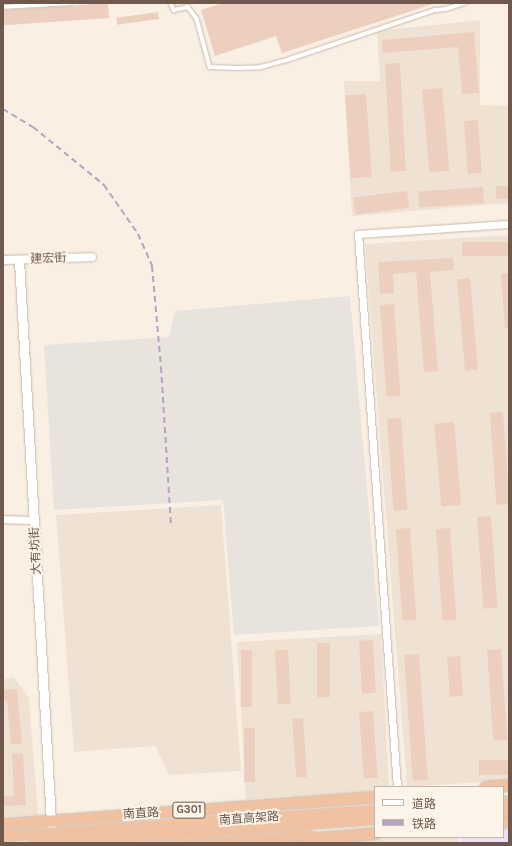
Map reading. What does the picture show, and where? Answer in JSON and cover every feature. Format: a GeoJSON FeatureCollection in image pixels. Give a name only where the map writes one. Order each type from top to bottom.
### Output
{"type":"FeatureCollection","features":[{"type":"Feature","properties":{"kind":"highway","name":"南直路"},"geometry":{"type":"LineString","coordinates":[[3,824],[374,797]]}},
{"type":"Feature","properties":{"kind":"highway","name":"南直高架路"},"geometry":{"type":"LineString","coordinates":[[3,836],[374,810]]}},
{"type":"Feature","properties":{"kind":"highway","name":"南直高架路"},"geometry":{"type":"LineString","coordinates":[[33,843],[374,819]]}},
{"type":"Feature","properties":{"kind":"highway"},"geometry":{"type":"LineString","coordinates":[[316,838],[329,831],[374,828]]}},
{"type":"Feature","properties":{"kind":"highway"},"geometry":{"type":"LineString","coordinates":[[152,843],[301,835],[316,838],[374,833]]}},
{"type":"Feature","properties":{"kind":"main road","name":"大有坊街"},"geometry":{"type":"LineString","coordinates":[[19,260],[52,843]]}},
{"type":"Feature","properties":{"kind":"street"},"geometry":{"type":"LineString","coordinates":[[398,786],[358,234],[509,224]]}},
{"type":"Feature","properties":{"kind":"street","name":"建宏街"},"geometry":{"type":"LineString","coordinates":[[3,260],[92,257]]}},
{"type":"Feature","properties":{"kind":"street"},"geometry":{"type":"LineString","coordinates":[[3,519],[34,520]]}},
{"type":"Feature","properties":{"kind":"lane"},"geometry":{"type":"LineString","coordinates":[[3,7],[70,3]]}},
{"type":"Feature","properties":{"kind":"lane"},"geometry":{"type":"LineString","coordinates":[[171,3],[174,10],[188,7],[197,20],[210,67],[238,68],[261,67],[276,63],[435,10],[446,9],[465,3]]}},
{"type":"Feature","properties":{"kind":"shaded area"},"geometry":{"type":"Polygon","coordinates":[[[480,20],[480,105],[509,106],[509,203],[352,216],[344,81],[380,81],[377,31],[480,20]]]}},
{"type":"Feature","properties":{"kind":"shaded area"},"geometry":{"type":"Polygon","coordinates":[[[509,235],[509,780],[407,786],[365,244],[509,235]]]}},
{"type":"Feature","properties":{"kind":"shaded area"},"geometry":{"type":"Polygon","coordinates":[[[350,296],[379,626],[234,635],[223,500],[54,510],[44,345],[169,337],[175,311],[350,296]]]}},
{"type":"Feature","properties":{"kind":"shaded area"},"geometry":{"type":"Polygon","coordinates":[[[221,505],[241,771],[169,775],[155,746],[74,752],[56,515],[221,505]]]}},
{"type":"Feature","properties":{"kind":"shaded area"},"geometry":{"type":"Polygon","coordinates":[[[381,634],[389,786],[374,786],[374,791],[246,799],[237,642],[381,634]]]}},
{"type":"Feature","properties":{"kind":"shaded area"},"geometry":{"type":"Polygon","coordinates":[[[14,677],[29,698],[38,815],[3,817],[3,680],[14,677]]]}},
{"type":"Feature","properties":{"kind":"shaded area"},"geometry":{"type":"Polygon","coordinates":[[[509,826],[509,843],[461,843],[460,838],[504,838],[504,827],[509,826]]]}},
{"type":"Feature","properties":{"kind":"shaded area"},"geometry":{"type":"Polygon","coordinates":[[[374,835],[374,838],[457,838],[458,843],[271,843],[374,835]]]}},
{"type":"Feature","properties":{"kind":"building"},"geometry":{"type":"Polygon","coordinates":[[[108,3],[109,18],[4,25],[3,10],[108,3]]]}},
{"type":"Feature","properties":{"kind":"building"},"geometry":{"type":"Polygon","coordinates":[[[223,3],[433,4],[282,53],[276,36],[215,56],[201,10],[223,3]]]}},
{"type":"Feature","properties":{"kind":"building"},"geometry":{"type":"Polygon","coordinates":[[[158,12],[159,19],[117,25],[116,18],[158,12]]]}},
{"type":"Feature","properties":{"kind":"building"},"geometry":{"type":"Polygon","coordinates":[[[474,32],[479,93],[462,94],[458,47],[383,53],[382,40],[474,32]]]}},
{"type":"Feature","properties":{"kind":"building"},"geometry":{"type":"Polygon","coordinates":[[[400,63],[406,171],[391,172],[385,64],[400,63]]]}},
{"type":"Feature","properties":{"kind":"building"},"geometry":{"type":"Polygon","coordinates":[[[442,88],[449,171],[429,172],[422,90],[442,88]]]}},
{"type":"Feature","properties":{"kind":"building"},"geometry":{"type":"Polygon","coordinates":[[[366,94],[372,177],[351,178],[345,95],[366,94]]]}},
{"type":"Feature","properties":{"kind":"building"},"geometry":{"type":"Polygon","coordinates":[[[478,120],[482,173],[468,174],[464,121],[478,120]]]}},
{"type":"Feature","properties":{"kind":"building"},"geometry":{"type":"Polygon","coordinates":[[[496,186],[509,186],[509,199],[496,199],[496,186]]]}},
{"type":"Feature","properties":{"kind":"building"},"geometry":{"type":"Polygon","coordinates":[[[483,187],[484,203],[419,207],[418,192],[483,187]]]}},
{"type":"Feature","properties":{"kind":"building"},"geometry":{"type":"Polygon","coordinates":[[[407,191],[409,208],[355,214],[353,198],[407,191]]]}},
{"type":"Feature","properties":{"kind":"building"},"geometry":{"type":"Polygon","coordinates":[[[462,242],[509,242],[509,256],[462,256],[462,242]]]}},
{"type":"Feature","properties":{"kind":"building"},"geometry":{"type":"Polygon","coordinates":[[[453,258],[454,270],[430,272],[438,371],[424,372],[416,272],[393,274],[394,293],[380,294],[378,262],[453,258]]]}},
{"type":"Feature","properties":{"kind":"building"},"geometry":{"type":"Polygon","coordinates":[[[509,273],[509,327],[505,328],[501,274],[509,273]]]}},
{"type":"Feature","properties":{"kind":"building"},"geometry":{"type":"Polygon","coordinates":[[[470,278],[478,370],[465,371],[457,279],[470,278]]]}},
{"type":"Feature","properties":{"kind":"building"},"geometry":{"type":"Polygon","coordinates":[[[394,304],[400,396],[386,397],[380,305],[394,304]]]}},
{"type":"Feature","properties":{"kind":"building"},"geometry":{"type":"Polygon","coordinates":[[[503,412],[509,504],[496,505],[490,413],[503,412]]]}},
{"type":"Feature","properties":{"kind":"building"},"geometry":{"type":"Polygon","coordinates":[[[401,418],[407,510],[393,511],[387,419],[401,418]]]}},
{"type":"Feature","properties":{"kind":"building"},"geometry":{"type":"Polygon","coordinates":[[[454,422],[461,505],[441,506],[434,424],[454,422]]]}},
{"type":"Feature","properties":{"kind":"building"},"geometry":{"type":"Polygon","coordinates":[[[491,516],[497,608],[483,609],[477,517],[491,516]]]}},
{"type":"Feature","properties":{"kind":"building"},"geometry":{"type":"Polygon","coordinates":[[[410,528],[416,620],[402,621],[396,529],[410,528]]]}},
{"type":"Feature","properties":{"kind":"building"},"geometry":{"type":"Polygon","coordinates":[[[450,528],[456,620],[442,621],[436,529],[450,528]]]}},
{"type":"Feature","properties":{"kind":"building"},"geometry":{"type":"Polygon","coordinates":[[[373,640],[376,693],[362,694],[359,641],[373,640]]]}},
{"type":"Feature","properties":{"kind":"building"},"geometry":{"type":"Polygon","coordinates":[[[317,643],[330,643],[330,697],[317,697],[317,643]]]}},
{"type":"Feature","properties":{"kind":"building"},"geometry":{"type":"Polygon","coordinates":[[[501,649],[507,740],[493,741],[487,650],[501,649]]]}},
{"type":"Feature","properties":{"kind":"building"},"geometry":{"type":"Polygon","coordinates":[[[241,650],[252,650],[252,707],[241,707],[241,650]]]}},
{"type":"Feature","properties":{"kind":"building"},"geometry":{"type":"Polygon","coordinates":[[[288,650],[291,704],[278,705],[275,651],[288,650]]]}},
{"type":"Feature","properties":{"kind":"building"},"geometry":{"type":"Polygon","coordinates":[[[419,654],[428,780],[413,781],[404,655],[419,654]]]}},
{"type":"Feature","properties":{"kind":"building"},"geometry":{"type":"Polygon","coordinates":[[[460,656],[463,696],[450,697],[447,657],[460,656]]]}},
{"type":"Feature","properties":{"kind":"building"},"geometry":{"type":"Polygon","coordinates":[[[17,689],[22,744],[11,744],[7,700],[3,701],[3,690],[17,689]]]}},
{"type":"Feature","properties":{"kind":"building"},"geometry":{"type":"Polygon","coordinates":[[[373,711],[378,778],[364,779],[359,712],[373,711]]]}},
{"type":"Feature","properties":{"kind":"building"},"geometry":{"type":"Polygon","coordinates":[[[303,718],[307,777],[296,778],[292,719],[303,718]]]}},
{"type":"Feature","properties":{"kind":"building"},"geometry":{"type":"Polygon","coordinates":[[[244,728],[255,728],[255,782],[244,782],[244,728]]]}},
{"type":"Feature","properties":{"kind":"building"},"geometry":{"type":"Polygon","coordinates":[[[23,753],[26,805],[3,806],[3,796],[14,796],[12,754],[23,753]]]}},
{"type":"Feature","properties":{"kind":"building"},"geometry":{"type":"Polygon","coordinates":[[[479,760],[509,760],[509,775],[479,775],[479,760]]]}},
{"type":"Feature","properties":{"kind":"railway"},"geometry":{"type":"LineString","coordinates":[[3,109],[33,127],[104,185],[138,234],[152,266],[161,367],[171,527]]}}]}
